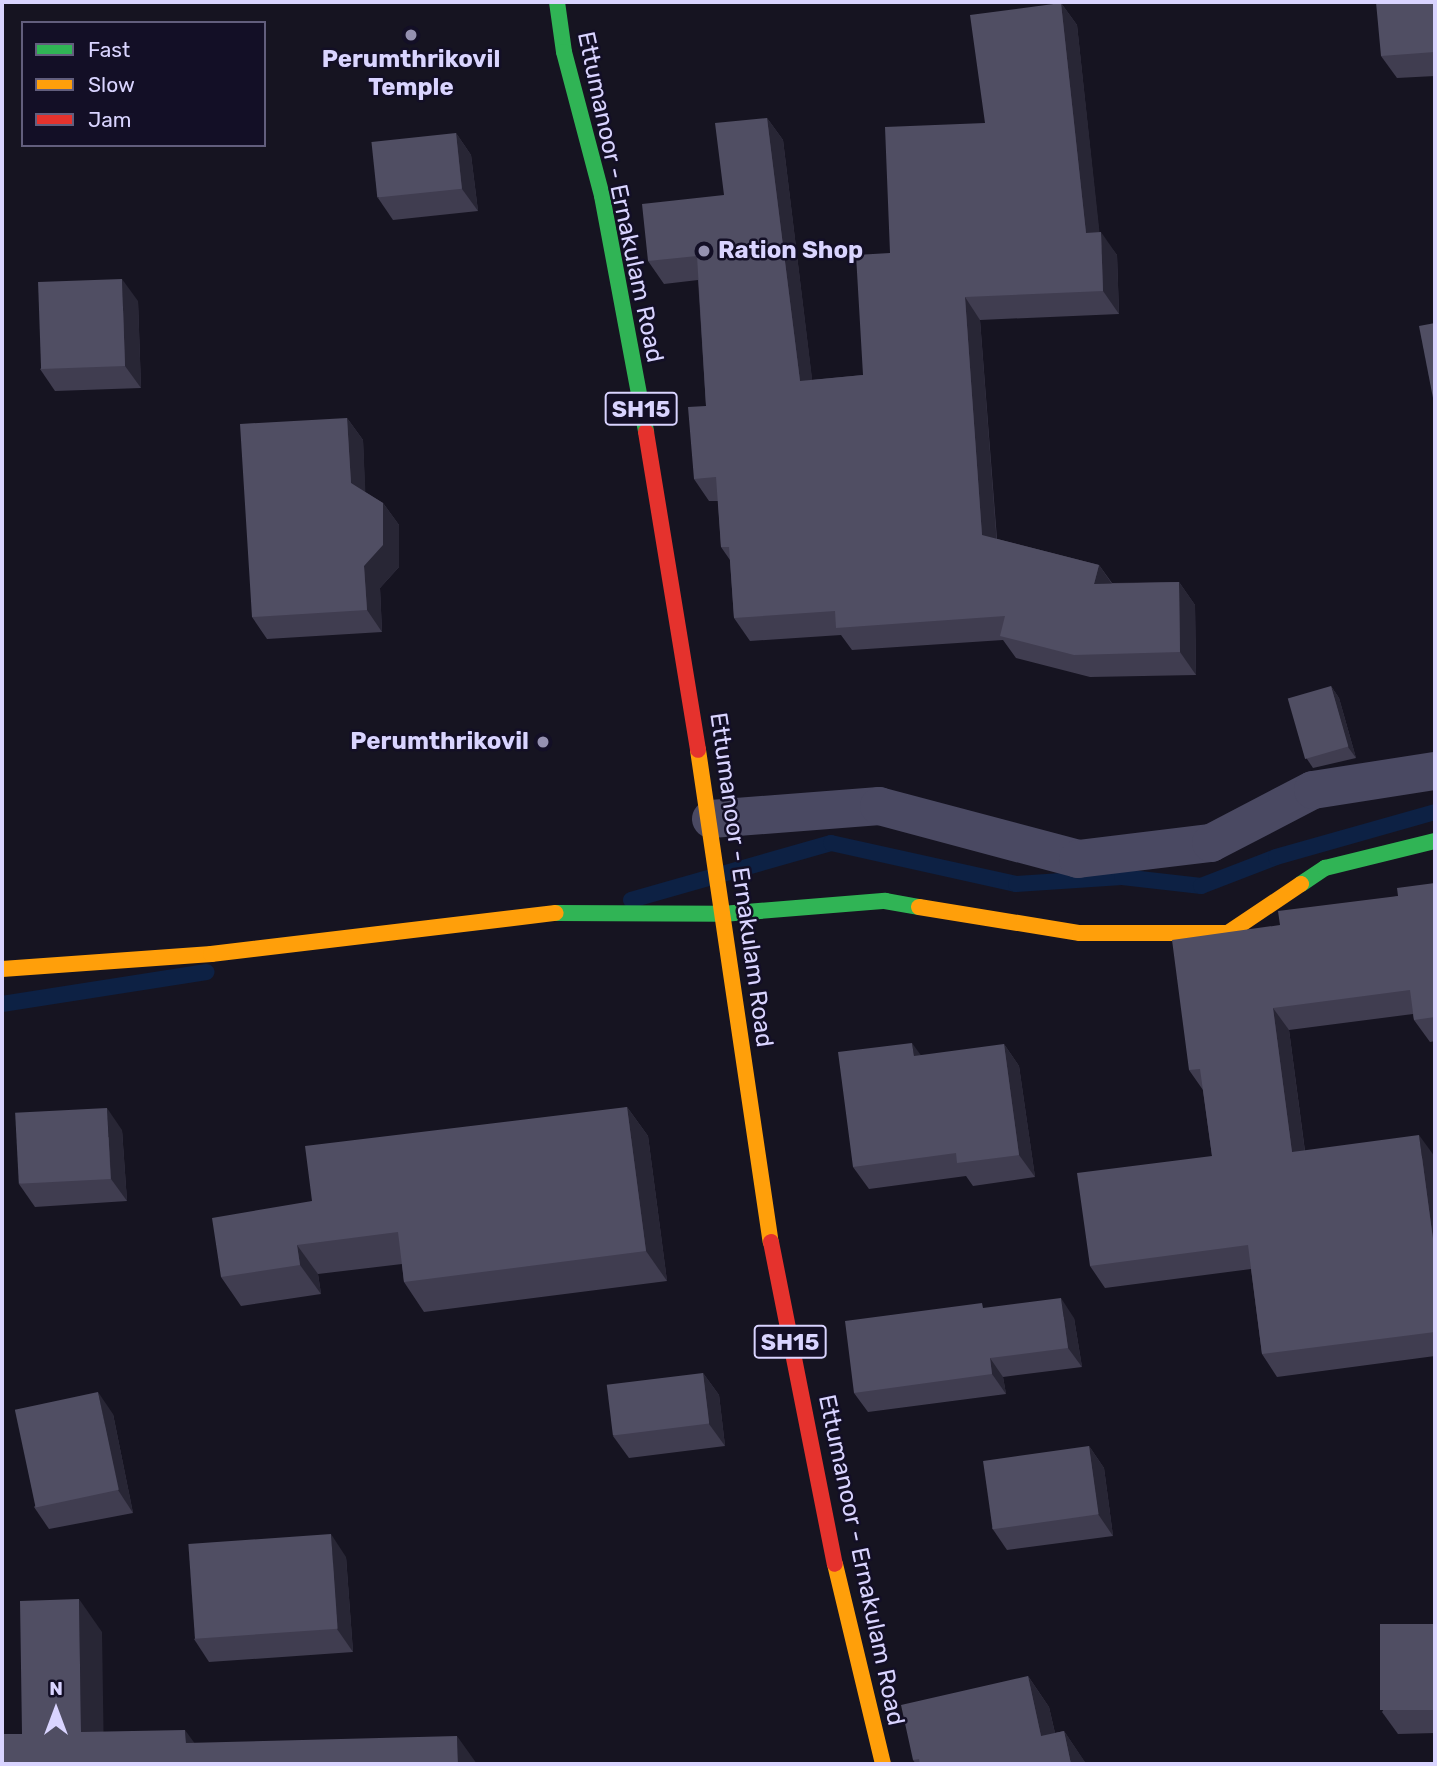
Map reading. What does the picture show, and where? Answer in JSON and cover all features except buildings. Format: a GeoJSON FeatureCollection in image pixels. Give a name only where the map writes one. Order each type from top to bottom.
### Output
{"type":"FeatureCollection","features":[{"type":"Feature","properties":{"kind":"main road","name":"Ettumanoor - Ernakulam Road"},"geometry":{"type":"LineString","coordinates":[[557,2],[564,52],[602,196],[711,819],[722,914],[775,1267],[854,1655],[883,1764]]}},
{"type":"Feature","properties":{"kind":"main road"},"geometry":{"type":"LineString","coordinates":[[2,969],[211,954],[556,913],[722,914],[885,901],[1080,933],[1228,933],[1325,868],[1435,841]]}},
{"type":"Feature","properties":{"kind":"street"},"geometry":{"type":"LineString","coordinates":[[711,819],[879,806],[1078,859],[1211,843],[1313,790],[1435,771]]}},
{"type":"Feature","properties":{"kind":"waterway"},"geometry":{"type":"LineString","coordinates":[[631,900],[831,843],[1016,884],[1122,877],[1201,886],[1276,857],[1435,812]]}},
{"type":"Feature","properties":{"kind":"waterway"},"geometry":{"type":"LineString","coordinates":[[2,1004],[207,972]]}},
{"type":"Feature","properties":{"kind":"traffic: fast"},"geometry":{"type":"LineString","coordinates":[[557,2],[564,52],[602,196],[646,432]]}},
{"type":"Feature","properties":{"kind":"traffic: fast"},"geometry":{"type":"LineString","coordinates":[[1301,884],[1325,868],[1435,841]]}},
{"type":"Feature","properties":{"kind":"traffic: fast"},"geometry":{"type":"LineString","coordinates":[[556,913],[722,914],[885,901],[919,907]]}},
{"type":"Feature","properties":{"kind":"traffic: slow"},"geometry":{"type":"LineString","coordinates":[[698,750],[771,1242]]}},
{"type":"Feature","properties":{"kind":"traffic: slow"},"geometry":{"type":"LineString","coordinates":[[919,907],[1080,933],[1228,933],[1301,884]]}},
{"type":"Feature","properties":{"kind":"traffic: slow"},"geometry":{"type":"LineString","coordinates":[[2,969],[211,954],[556,913]]}},
{"type":"Feature","properties":{"kind":"traffic: slow"},"geometry":{"type":"LineString","coordinates":[[835,1564],[883,1764]]}},
{"type":"Feature","properties":{"kind":"traffic: jam"},"geometry":{"type":"LineString","coordinates":[[646,432],[698,750]]}},
{"type":"Feature","properties":{"kind":"traffic: jam"},"geometry":{"type":"LineString","coordinates":[[771,1242],[835,1564]]}},
{"type":"Feature","properties":{"kind":"place","name":"Perumthrikovil Temple"},"geometry":{"type":"Point","coordinates":[411,35]}},
{"type":"Feature","properties":{"kind":"place","name":"Ration Shop"},"geometry":{"type":"Point","coordinates":[704,251]}},
{"type":"Feature","properties":{"kind":"place","name":"Perumthrikovil"},"geometry":{"type":"Point","coordinates":[543,742]}}]}
